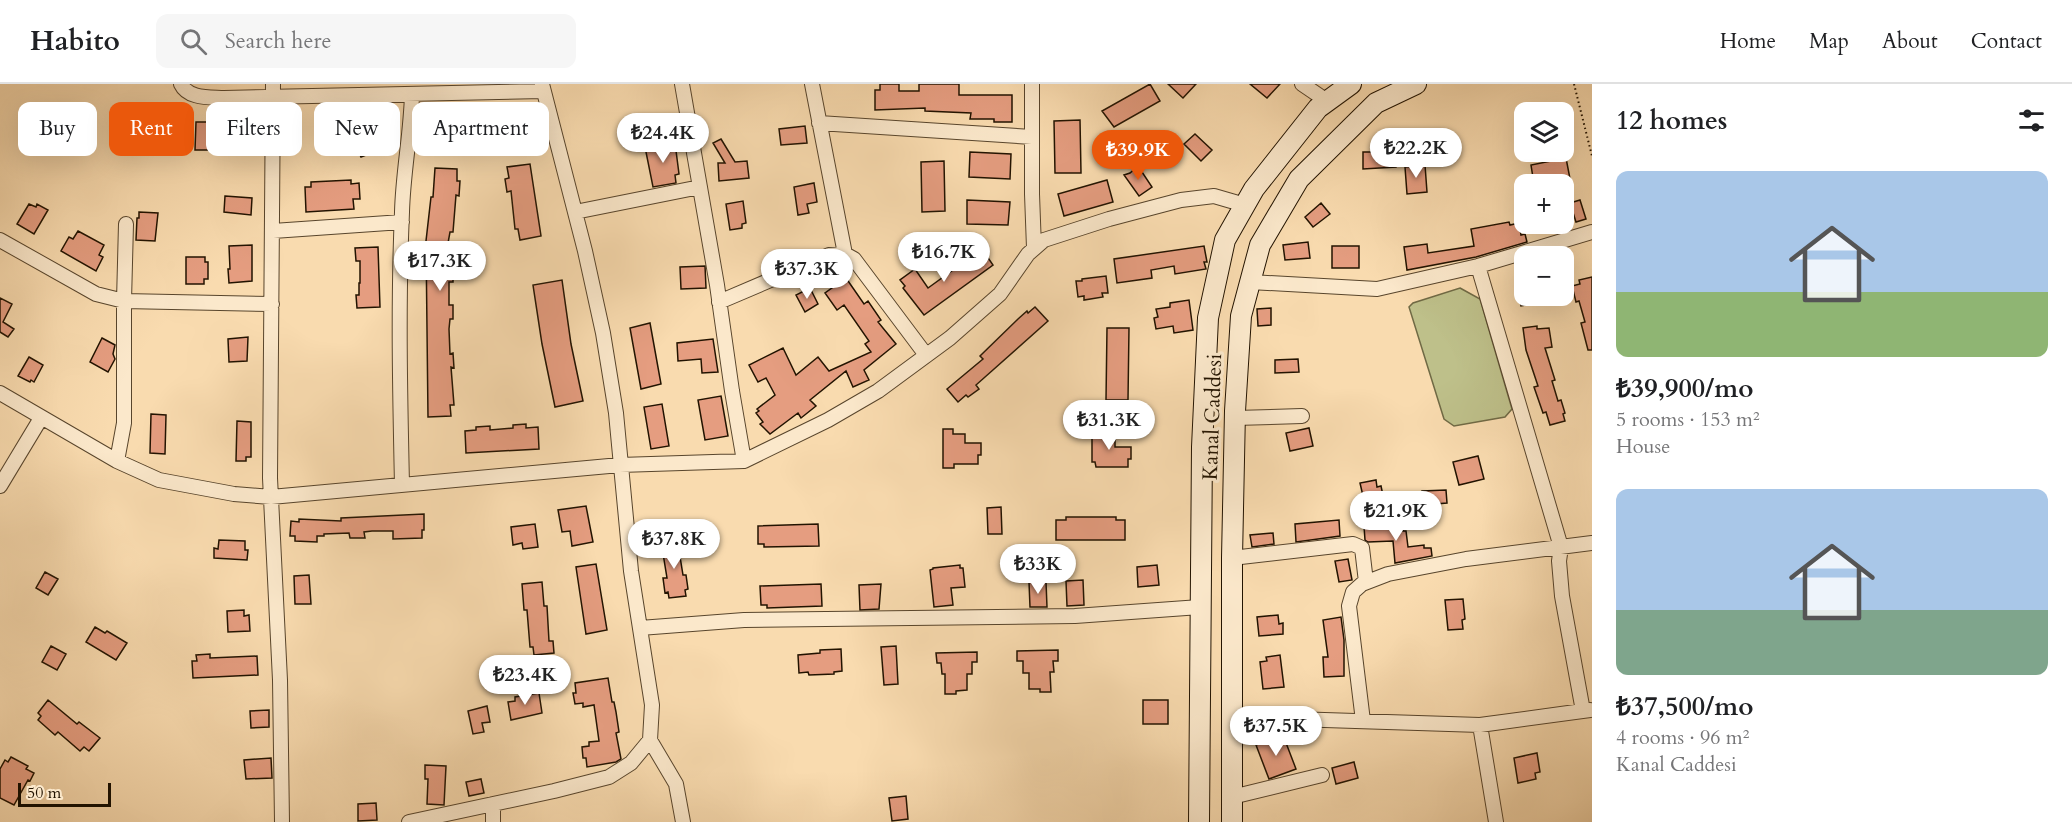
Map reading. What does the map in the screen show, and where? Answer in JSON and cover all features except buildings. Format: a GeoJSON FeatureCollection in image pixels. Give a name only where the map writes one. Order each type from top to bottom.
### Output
{"type":"FeatureCollection","features":[{"type":"Feature","properties":{"kind":"main road"},"geometry":{"type":"LineString","coordinates":[[1199,822],[1202,447],[1208,318],[1225,240],[1254,189],[1318,108],[1351,84]]}},
{"type":"Feature","properties":{"kind":"main road","name":"Kanal Caddesi"},"geometry":{"type":"LineString","coordinates":[[1232,822],[1232,558],[1235,418],[1241,316],[1260,245],[1299,179],[1376,103],[1416,84]]}},
{"type":"Feature","properties":{"kind":"street"},"geometry":{"type":"LineString","coordinates":[[181,84],[184,90],[196,96],[224,98],[273,91],[412,94],[543,87],[603,333],[616,413],[631,571],[652,705],[650,740],[676,784],[683,822]]}},
{"type":"Feature","properties":{"kind":"street"},"geometry":{"type":"LineString","coordinates":[[682,84],[744,461]]}},
{"type":"Feature","properties":{"kind":"street"},"geometry":{"type":"LineString","coordinates":[[812,84],[845,254]]}},
{"type":"Feature","properties":{"kind":"street"},"geometry":{"type":"LineString","coordinates":[[1032,84],[1034,248]]}},
{"type":"Feature","properties":{"kind":"street"},"geometry":{"type":"LineString","coordinates":[[1302,84],[1327,101]]}},
{"type":"Feature","properties":{"kind":"street"},"geometry":{"type":"LineString","coordinates":[[273,91],[271,497],[279,680],[282,822]]}},
{"type":"Feature","properties":{"kind":"street"},"geometry":{"type":"LineString","coordinates":[[402,485],[400,371],[402,222],[412,121],[412,94]]}},
{"type":"Feature","properties":{"kind":"street"},"geometry":{"type":"LineString","coordinates":[[819,123],[1032,137]]}},
{"type":"Feature","properties":{"kind":"street"},"geometry":{"type":"LineString","coordinates":[[575,212],[700,187]]}},
{"type":"Feature","properties":{"kind":"street"},"geometry":{"type":"LineString","coordinates":[[0,393],[117,461],[159,480],[234,494],[271,497],[620,465],[744,461],[828,420],[878,391],[926,356],[1000,294],[1028,254],[1044,240],[1109,219],[1181,200],[1214,196],[1245,205]]}},
{"type":"Feature","properties":{"kind":"street"},"geometry":{"type":"LineString","coordinates":[[273,231],[402,222]]}},
{"type":"Feature","properties":{"kind":"street"},"geometry":{"type":"LineString","coordinates":[[117,461],[124,423],[126,224]]}},
{"type":"Feature","properties":{"kind":"street"},"geometry":{"type":"LineString","coordinates":[[1250,282],[1377,289],[1478,266],[1592,232]]}},
{"type":"Feature","properties":{"kind":"street"},"geometry":{"type":"LineString","coordinates":[[0,240],[96,294],[124,301],[272,304]]}},
{"type":"Feature","properties":{"kind":"street"},"geometry":{"type":"LineString","coordinates":[[719,302],[829,255],[845,254],[854,259],[926,356]]}},
{"type":"Feature","properties":{"kind":"street"},"geometry":{"type":"LineString","coordinates":[[1232,717],[1480,725],[1587,710],[1562,596],[1559,561],[1561,547],[1478,266]]}},
{"type":"Feature","properties":{"kind":"street"},"geometry":{"type":"LineString","coordinates":[[1235,418],[1302,416]]}},
{"type":"Feature","properties":{"kind":"street"},"geometry":{"type":"LineString","coordinates":[[0,486],[41,418]]}},
{"type":"Feature","properties":{"kind":"street"},"geometry":{"type":"LineString","coordinates":[[1363,721],[1349,606],[1353,592],[1366,582],[1388,574],[1466,559],[1592,543]]}},
{"type":"Feature","properties":{"kind":"street"},"geometry":{"type":"LineString","coordinates":[[1232,558],[1353,544],[1362,548],[1366,582]]}},
{"type":"Feature","properties":{"kind":"street"},"geometry":{"type":"LineString","coordinates":[[640,628],[744,620],[1075,616],[1200,607]]}},
{"type":"Feature","properties":{"kind":"street"},"geometry":{"type":"LineString","coordinates":[[1480,725],[1496,822]]}},
{"type":"Feature","properties":{"kind":"street"},"geometry":{"type":"LineString","coordinates":[[409,822],[609,777],[631,763],[650,740]]}},
{"type":"Feature","properties":{"kind":"street"},"geometry":{"type":"LineString","coordinates":[[1232,797],[1322,775]]}},
{"type":"Feature","properties":{"kind":"street"},"geometry":{"type":"LineString","coordinates":[[493,822],[494,804]]}},
{"type":"Feature","properties":{"kind":"path"},"geometry":{"type":"LineString","coordinates":[[1574,84],[1592,156]]}},
{"type":"Feature","properties":{"kind":"green space"},"geometry":{"type":"Polygon","coordinates":[[[1460,288],[1480,299],[1512,409],[1505,417],[1454,426],[1444,419],[1409,307],[1413,303],[1460,288]]]}}]}
